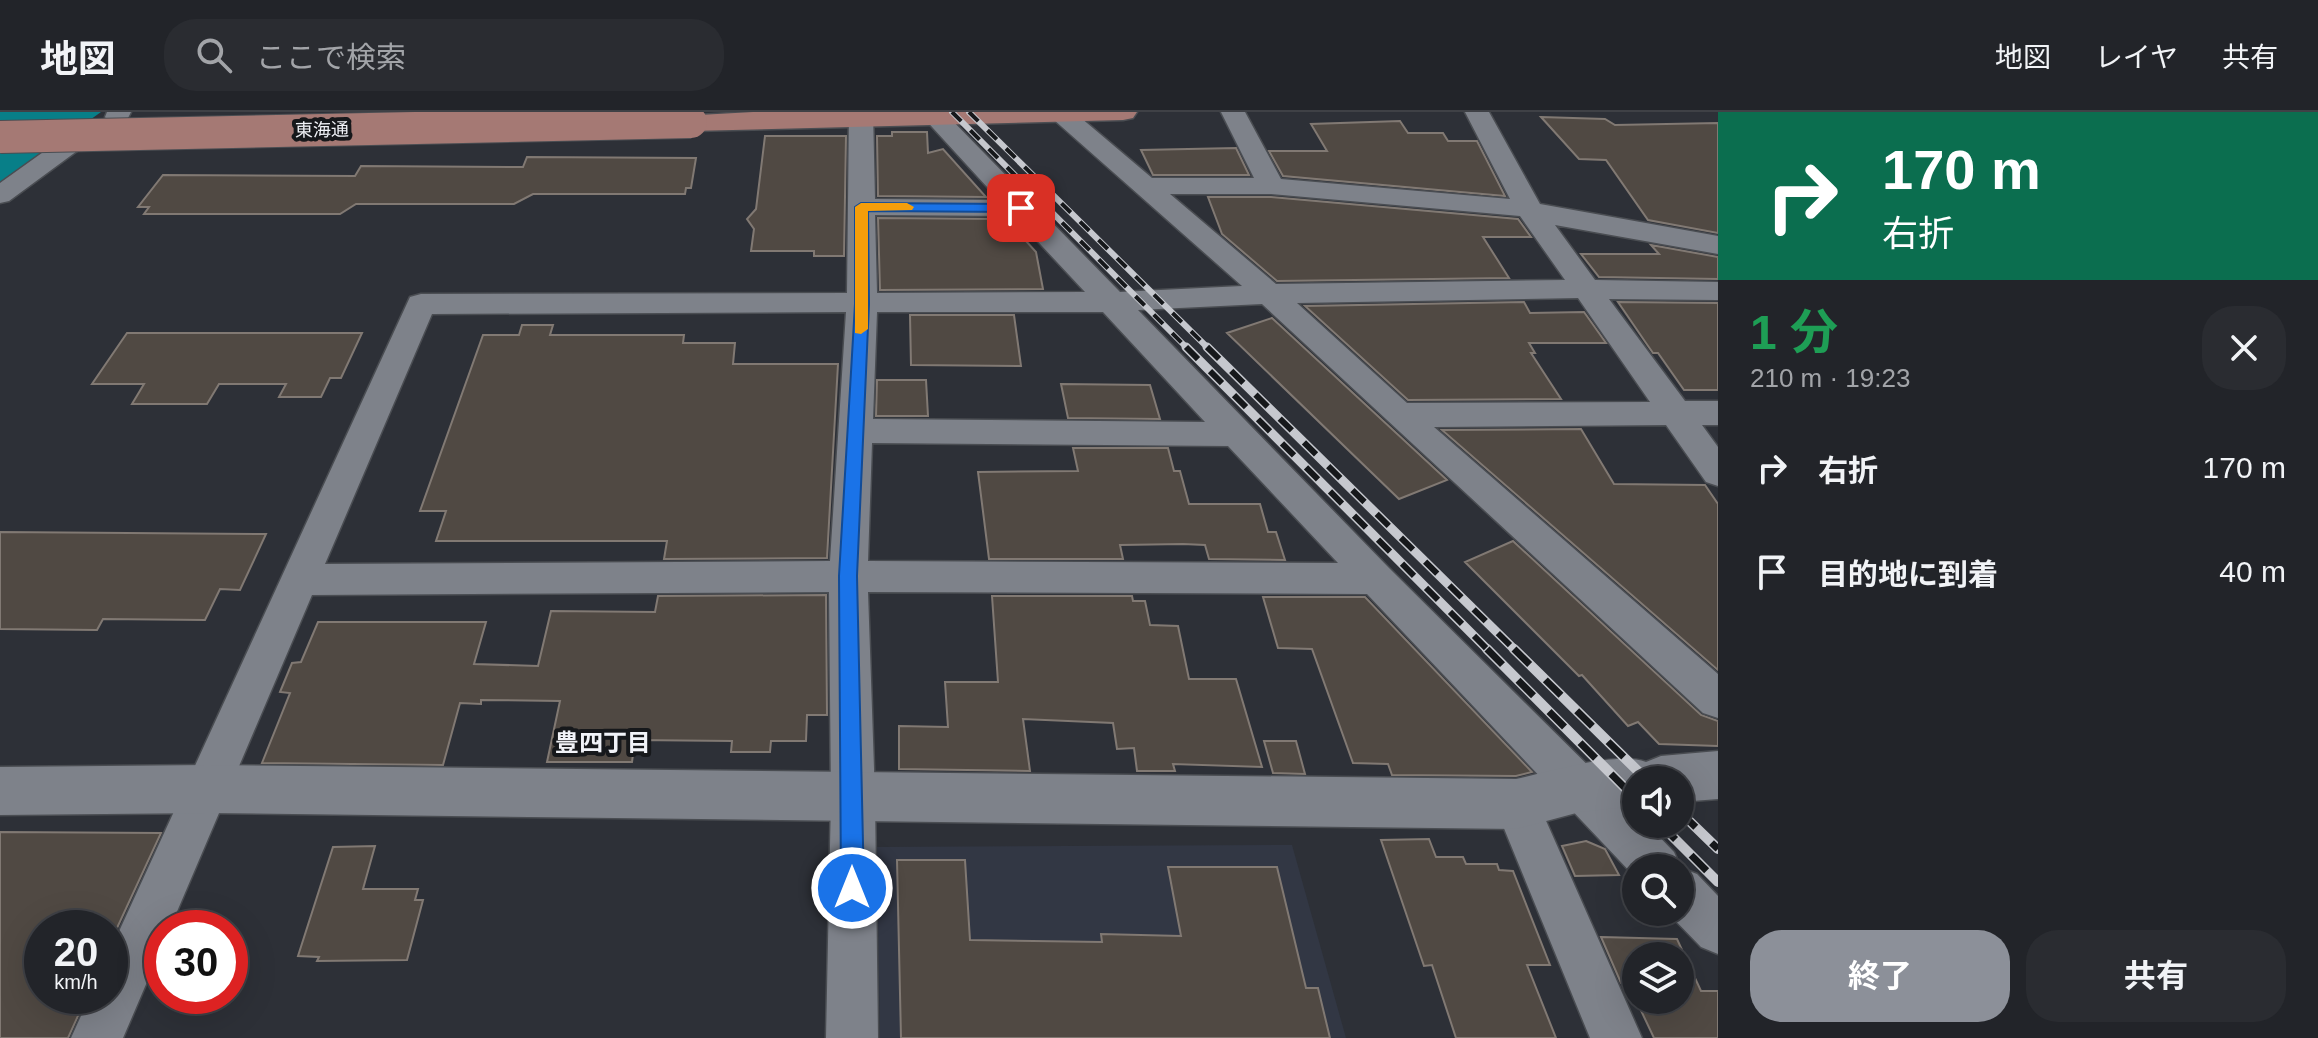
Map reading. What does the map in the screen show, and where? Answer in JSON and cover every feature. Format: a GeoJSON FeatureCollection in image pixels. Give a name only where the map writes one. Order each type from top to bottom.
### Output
{"type":"FeatureCollection","features":[{"type":"Feature","properties":{"kind":"main road","name":"東海通"},"geometry":{"type":"LineString","coordinates":[[0,120],[118,114],[306,112]]}},
{"type":"Feature","properties":{"kind":"main road","name":"東海通"},"geometry":{"type":"LineString","coordinates":[[0,137],[659,123],[861,115],[1123,112]]}},
{"type":"Feature","properties":{"kind":"street"},"geometry":{"type":"LineString","coordinates":[[194,112],[170,142],[580,134],[659,123]]}},
{"type":"Feature","properties":{"kind":"street"},"geometry":{"type":"LineString","coordinates":[[1233,112],[1271,186]]}},
{"type":"Feature","properties":{"kind":"street"},"geometry":{"type":"LineString","coordinates":[[1477,112],[1529,209],[1718,473]]}},
{"type":"Feature","properties":{"kind":"street"},"geometry":{"type":"LineString","coordinates":[[1062,114],[1269,294],[1399,415],[1718,700]]}},
{"type":"Feature","properties":{"kind":"street"},"geometry":{"type":"LineString","coordinates":[[852,1038],[853,798],[848,576],[862,304],[861,115]]}},
{"type":"Feature","properties":{"kind":"street"},"geometry":{"type":"LineString","coordinates":[[934,116],[1376,579],[1644,854]]}},
{"type":"Feature","properties":{"kind":"street"},"geometry":{"type":"LineString","coordinates":[[0,195],[83,135]]}},
{"type":"Feature","properties":{"kind":"street"},"geometry":{"type":"LineString","coordinates":[[1147,186],[1271,186],[1529,209],[1551,216],[1718,245]]}},
{"type":"Feature","properties":{"kind":"street"},"geometry":{"type":"LineString","coordinates":[[861,207],[1021,208]]}},
{"type":"Feature","properties":{"kind":"street"},"geometry":{"type":"LineString","coordinates":[[97,1038],[421,304],[1111,302],[1269,294],[1586,289],[1718,291]]}},
{"type":"Feature","properties":{"kind":"street"},"geometry":{"type":"LineString","coordinates":[[1399,415],[1718,413]]}},
{"type":"Feature","properties":{"kind":"street"},"geometry":{"type":"LineString","coordinates":[[855,431],[1237,434]]}},
{"type":"Feature","properties":{"kind":"street"},"geometry":{"type":"LineString","coordinates":[[300,580],[848,576],[1376,579]]}},
{"type":"Feature","properties":{"kind":"street"},"geometry":{"type":"LineString","coordinates":[[1694,777],[1718,775]]}},
{"type":"Feature","properties":{"kind":"street"},"geometry":{"type":"LineString","coordinates":[[0,791],[208,789],[1516,804],[1580,788],[1622,784]]}},
{"type":"Feature","properties":{"kind":"street"},"geometry":{"type":"LineString","coordinates":[[1516,804],[1616,1038]]}},
{"type":"Feature","properties":{"kind":"street"},"geometry":{"type":"LineString","coordinates":[[1694,905],[1718,930]]}},
{"type":"Feature","properties":{"kind":"shaded area"},"geometry":{"type":"Polygon","coordinates":[[[1292,845],[1346,1038],[880,1038],[877,847],[1292,845]]]}},
{"type":"Feature","properties":{"kind":"water"},"geometry":{"type":"Polygon","coordinates":[[[0,112],[101,112],[0,184],[0,112]]]}},
{"type":"Feature","properties":{"kind":"building"},"geometry":{"type":"Polygon","coordinates":[[[1541,117],[1605,119],[1615,125],[1718,123],[1718,233],[1648,220],[1606,160],[1579,159],[1541,117]]]}},
{"type":"Feature","properties":{"kind":"building"},"geometry":{"type":"Polygon","coordinates":[[[1400,121],[1408,133],[1443,133],[1448,141],[1477,141],[1505,196],[1283,176],[1269,151],[1327,151],[1311,124],[1400,121]]]}},
{"type":"Feature","properties":{"kind":"building"},"geometry":{"type":"Polygon","coordinates":[[[892,132],[927,132],[928,153],[943,149],[986,197],[878,196],[877,136],[892,136],[892,132]]]}},
{"type":"Feature","properties":{"kind":"building"},"geometry":{"type":"Polygon","coordinates":[[[765,136],[846,136],[844,256],[814,256],[814,251],[751,251],[754,229],[747,219],[756,209],[765,136]]]}},
{"type":"Feature","properties":{"kind":"building"},"geometry":{"type":"Polygon","coordinates":[[[1236,148],[1249,175],[1153,175],[1141,150],[1236,148]]]}},
{"type":"Feature","properties":{"kind":"building"},"geometry":{"type":"Polygon","coordinates":[[[527,157],[696,158],[691,188],[686,188],[685,194],[533,194],[514,204],[356,204],[340,214],[144,214],[149,207],[138,207],[163,175],[355,176],[361,166],[523,167],[527,157]]]}},
{"type":"Feature","properties":{"kind":"building"},"geometry":{"type":"Polygon","coordinates":[[[1208,197],[1271,197],[1518,219],[1531,237],[1483,237],[1509,278],[1277,281],[1222,234],[1208,197]]]}},
{"type":"Feature","properties":{"kind":"building"},"geometry":{"type":"Polygon","coordinates":[[[878,218],[1006,219],[1036,252],[1043,289],[880,290],[878,218]]]}},
{"type":"Feature","properties":{"kind":"building"},"geometry":{"type":"Polygon","coordinates":[[[1651,245],[1718,257],[1718,279],[1599,277],[1581,254],[1659,254],[1651,245]]]}},
{"type":"Feature","properties":{"kind":"building"},"geometry":{"type":"Polygon","coordinates":[[[1524,302],[1530,313],[1584,312],[1606,343],[1529,343],[1535,353],[1531,353],[1561,399],[1408,400],[1305,306],[1524,302]]]}},
{"type":"Feature","properties":{"kind":"building"},"geometry":{"type":"Polygon","coordinates":[[[1618,302],[1718,303],[1718,390],[1684,390],[1658,353],[1653,353],[1618,302]]]}},
{"type":"Feature","properties":{"kind":"building"},"geometry":{"type":"Polygon","coordinates":[[[910,315],[1014,315],[1021,366],[911,365],[910,315]]]}},
{"type":"Feature","properties":{"kind":"building"},"geometry":{"type":"Polygon","coordinates":[[[1272,318],[1447,480],[1399,499],[1227,333],[1272,318]]]}},
{"type":"Feature","properties":{"kind":"building"},"geometry":{"type":"Polygon","coordinates":[[[522,325],[553,325],[550,335],[684,335],[683,343],[735,343],[733,364],[838,364],[827,558],[664,559],[667,541],[436,541],[446,511],[420,511],[483,335],[519,335],[522,325]]]}},
{"type":"Feature","properties":{"kind":"building"},"geometry":{"type":"Polygon","coordinates":[[[127,333],[362,333],[341,378],[330,378],[321,397],[279,397],[286,384],[219,384],[207,404],[132,404],[144,384],[92,384],[127,333]]]}},
{"type":"Feature","properties":{"kind":"building"},"geometry":{"type":"Polygon","coordinates":[[[877,380],[926,380],[928,416],[876,416],[877,380]]]}},
{"type":"Feature","properties":{"kind":"building"},"geometry":{"type":"Polygon","coordinates":[[[1061,384],[1150,385],[1160,419],[1068,418],[1061,384]]]}},
{"type":"Feature","properties":{"kind":"building"},"geometry":{"type":"Polygon","coordinates":[[[1581,429],[1614,484],[1705,485],[1718,504],[1718,670],[1442,430],[1581,429]]]}},
{"type":"Feature","properties":{"kind":"building"},"geometry":{"type":"Polygon","coordinates":[[[1073,448],[1168,448],[1174,471],[1180,471],[1189,504],[1260,504],[1268,532],[1276,532],[1285,560],[1209,559],[1205,545],[1183,544],[1120,545],[1123,559],[989,559],[978,472],[1078,471],[1073,448]]]}},
{"type":"Feature","properties":{"kind":"building"},"geometry":{"type":"Polygon","coordinates":[[[0,532],[266,534],[240,590],[220,589],[205,620],[103,619],[97,630],[0,629],[0,532]]]}},
{"type":"Feature","properties":{"kind":"building"},"geometry":{"type":"Polygon","coordinates":[[[1513,541],[1701,715],[1718,721],[1718,746],[1659,744],[1638,722],[1628,726],[1582,675],[1579,676],[1465,562],[1513,541]]]}},
{"type":"Feature","properties":{"kind":"building"},"geometry":{"type":"Polygon","coordinates":[[[826,595],[827,715],[807,715],[806,741],[771,741],[770,752],[731,752],[732,741],[635,740],[632,762],[547,762],[560,701],[481,700],[481,704],[460,703],[443,765],[262,763],[290,693],[280,692],[292,663],[301,662],[318,622],[486,622],[474,664],[538,666],[551,611],[655,612],[658,596],[826,595]]]}},
{"type":"Feature","properties":{"kind":"building"},"geometry":{"type":"Polygon","coordinates":[[[992,596],[1132,596],[1133,601],[1145,601],[1150,625],[1178,626],[1189,679],[1236,679],[1262,767],[1173,764],[1175,771],[1137,771],[1134,748],[1117,749],[1113,723],[1023,719],[1030,771],[899,769],[899,726],[948,727],[945,682],[998,682],[992,596]]]}},
{"type":"Feature","properties":{"kind":"building"},"geometry":{"type":"Polygon","coordinates":[[[1263,597],[1365,597],[1532,772],[1516,776],[1392,775],[1388,764],[1353,763],[1312,649],[1278,648],[1263,597]]]}},
{"type":"Feature","properties":{"kind":"building"},"geometry":{"type":"Polygon","coordinates":[[[1264,741],[1296,741],[1305,774],[1273,773],[1264,741]]]}},
{"type":"Feature","properties":{"kind":"building"},"geometry":{"type":"Polygon","coordinates":[[[0,832],[161,833],[125,910],[24,910],[24,1014],[79,1014],[68,1038],[0,1038],[0,832]]]}},
{"type":"Feature","properties":{"kind":"building"},"geometry":{"type":"Polygon","coordinates":[[[1429,839],[1436,857],[1463,857],[1466,864],[1497,864],[1499,870],[1513,871],[1550,965],[1527,965],[1556,1038],[1456,1038],[1432,965],[1424,966],[1381,840],[1429,839]]]}},
{"type":"Feature","properties":{"kind":"building"},"geometry":{"type":"Polygon","coordinates":[[[1586,841],[1605,849],[1619,875],[1575,876],[1562,846],[1586,841]]]}},
{"type":"Feature","properties":{"kind":"building"},"geometry":{"type":"Polygon","coordinates":[[[375,846],[363,889],[418,889],[415,900],[423,900],[407,960],[317,961],[319,957],[298,956],[333,847],[375,846]]]}},
{"type":"Feature","properties":{"kind":"building"},"geometry":{"type":"Polygon","coordinates":[[[897,860],[965,860],[970,940],[1102,942],[1101,934],[1181,936],[1168,867],[1277,867],[1306,988],[1318,988],[1330,1038],[901,1038],[897,860]]]}},
{"type":"Feature","properties":{"kind":"building"},"geometry":{"type":"Polygon","coordinates":[[[1601,937],[1677,939],[1678,942],[1622,942],[1621,983],[1601,937]]]}},
{"type":"Feature","properties":{"kind":"building"},"geometry":{"type":"Polygon","coordinates":[[[1694,976],[1701,991],[1718,991],[1718,1038],[1654,1038],[1643,1014],[1694,1014],[1694,976]]]}},
{"type":"Feature","properties":{"kind":"railway"},"geometry":{"type":"LineString","coordinates":[[952,112],[1188,349]]}},
{"type":"Feature","properties":{"kind":"railway"},"geometry":{"type":"LineString","coordinates":[[969,112],[1209,349]]}},
{"type":"Feature","properties":{"kind":"railway"},"geometry":{"type":"LineString","coordinates":[[1186,347],[1489,651]]}},
{"type":"Feature","properties":{"kind":"railway"},"geometry":{"type":"LineString","coordinates":[[1207,347],[1516,651]]}},
{"type":"Feature","properties":{"kind":"railway"},"geometry":{"type":"LineString","coordinates":[[1487,649],[1622,785]]}},
{"type":"Feature","properties":{"kind":"railway"},"geometry":{"type":"LineString","coordinates":[[1514,649],[1633,766]]}},
{"type":"Feature","properties":{"kind":"railway"},"geometry":{"type":"LineString","coordinates":[[1694,826],[1718,849]]}},
{"type":"Feature","properties":{"kind":"railway"},"geometry":{"type":"LineString","coordinates":[[1674,838],[1718,882]]}},
{"type":"Feature","properties":{"kind":"slow traffic"},"geometry":{"type":"LineString","coordinates":[[861,329],[861,207],[907,207]]}},
{"type":"Feature","properties":{"kind":"district","name":"豊四丁目"},"geometry":{"type":"Point","coordinates":[603,743]}},
{"type":"Feature","properties":{"kind":"route"},"geometry":{"type":"LineString","coordinates":[[852,888],[848,576],[862,304],[861,207],[1021,208]]}}]}
